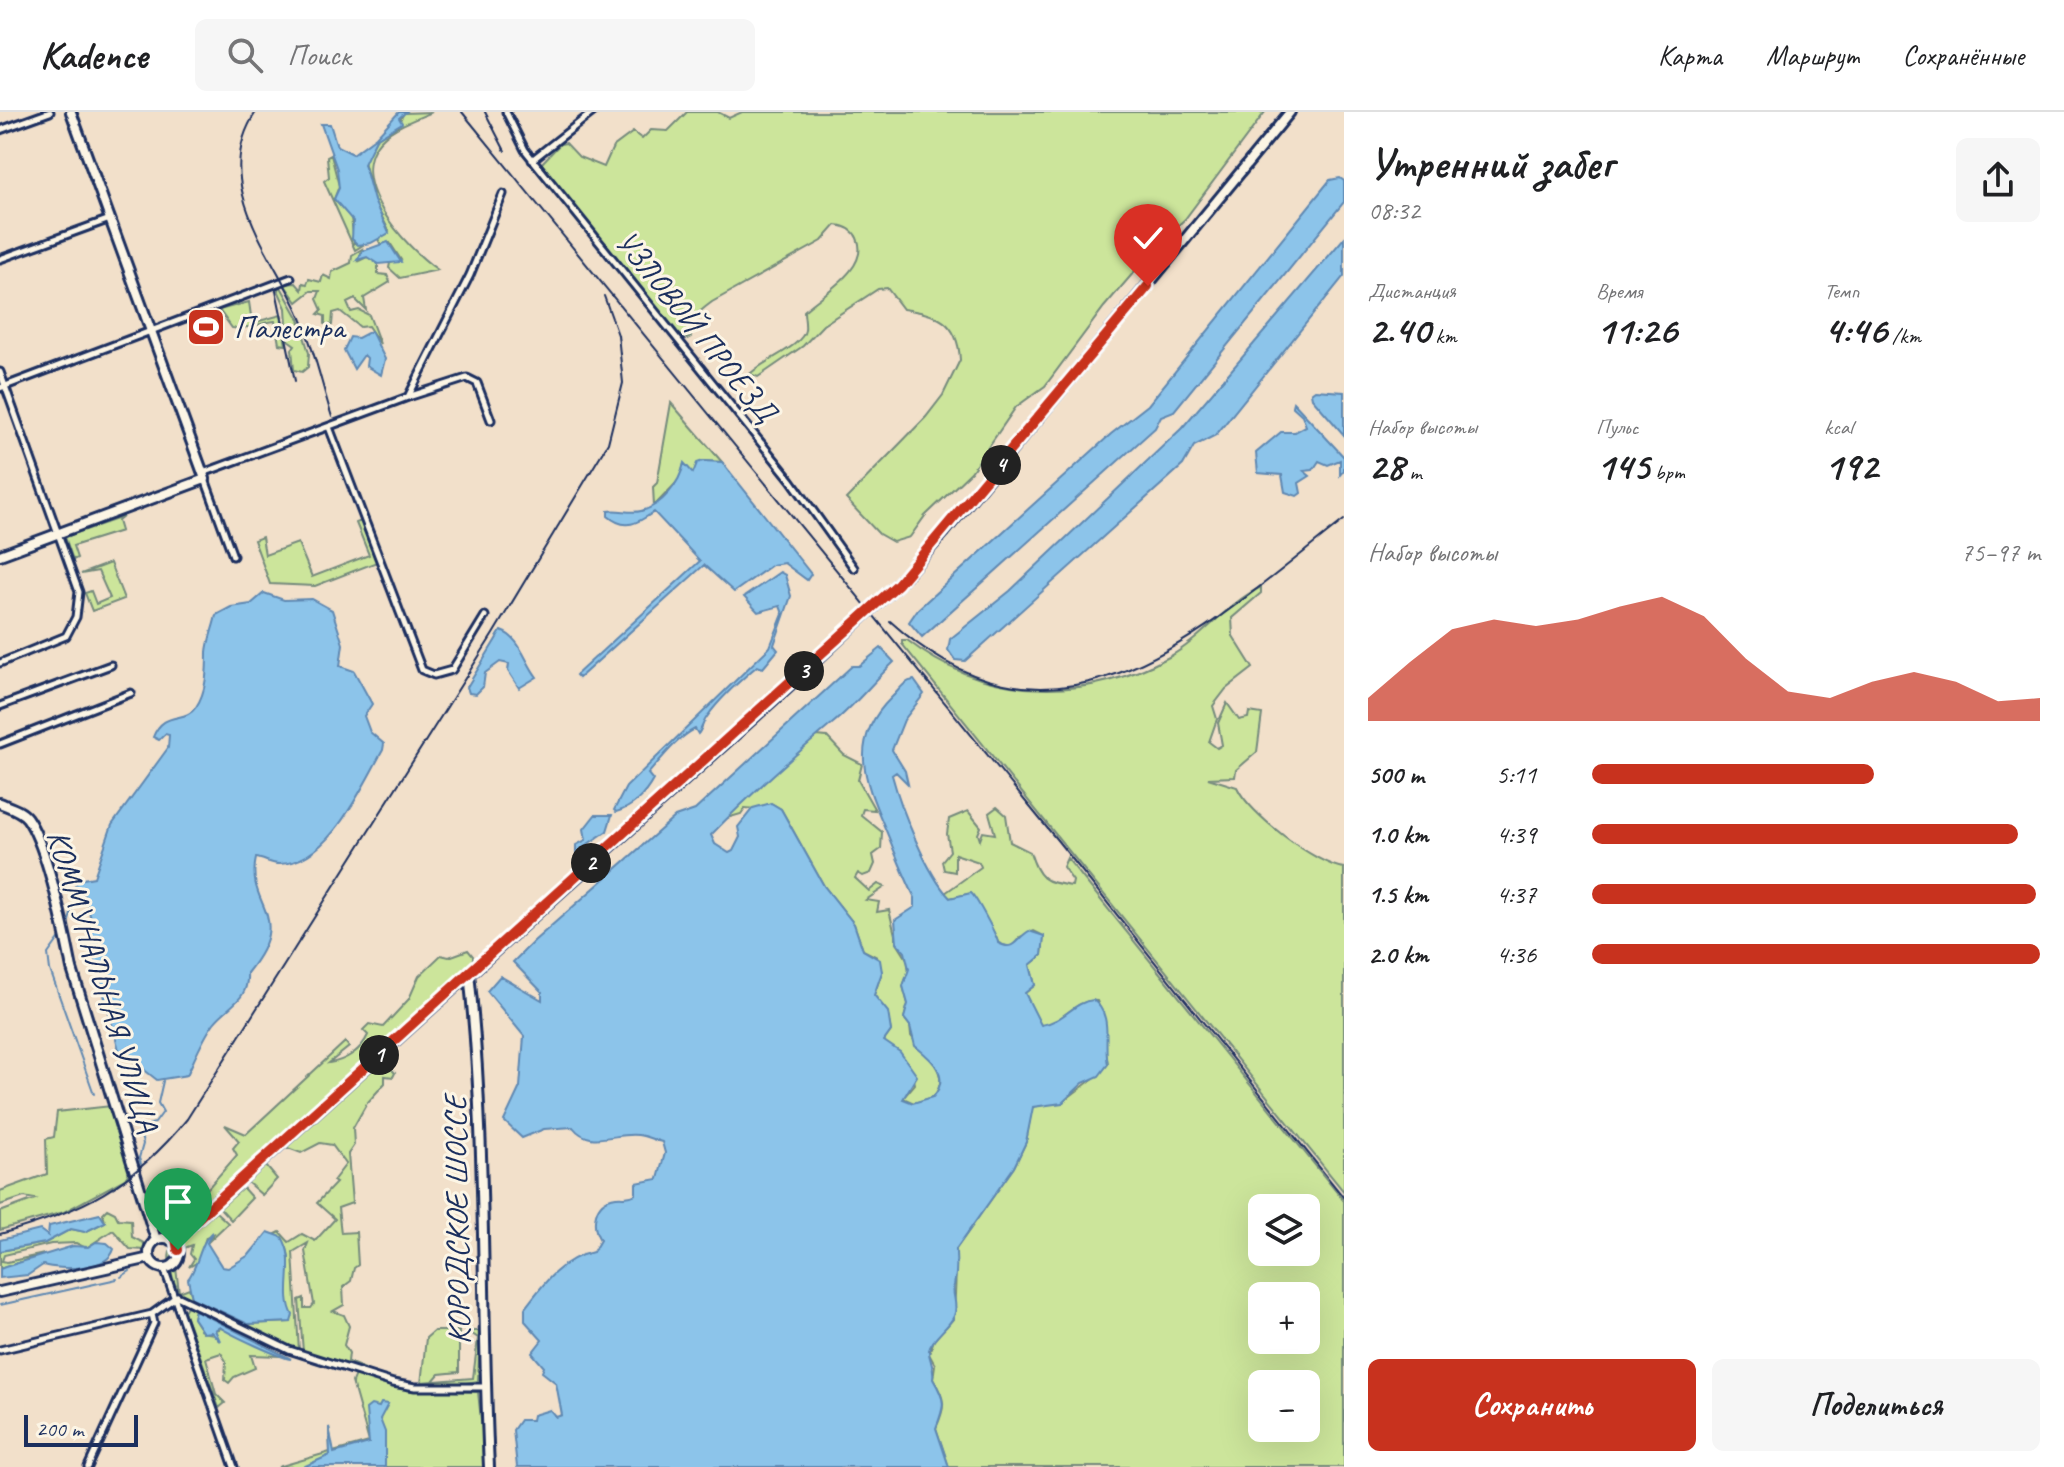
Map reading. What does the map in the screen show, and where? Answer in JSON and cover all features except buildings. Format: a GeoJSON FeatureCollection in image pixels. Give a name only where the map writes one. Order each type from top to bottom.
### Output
{"type":"FeatureCollection","features":[{"type":"Feature","properties":{"kind":"main road"},"geometry":{"type":"LineString","coordinates":[[0,555],[204,476],[71,112]]}},
{"type":"Feature","properties":{"kind":"main road"},"geometry":{"type":"LineString","coordinates":[[0,1292],[147,1256],[791,684],[898,584],[945,531],[1290,112]]}},
{"type":"Feature","properties":{"kind":"main road","name":"КОММУНАЛЬНАЯ УЛИЦА"},"geometry":{"type":"LineString","coordinates":[[0,803],[27,818],[63,923],[72,969],[166,1239]]}},
{"type":"Feature","properties":{"kind":"main road","name":"КОРОДСКОЕ ШОССЕ"},"geometry":{"type":"LineString","coordinates":[[469,973],[479,1083],[483,1387],[489,1467]]}},
{"type":"Feature","properties":{"kind":"main road"},"geometry":{"type":"LineString","coordinates":[[147,1256],[168,1269],[179,1255],[166,1239]]}},
{"type":"Feature","properties":{"kind":"street"},"geometry":{"type":"LineString","coordinates":[[0,130],[50,112]]}},
{"type":"Feature","properties":{"kind":"street","name":"УЗЛОВОЙ ПРОЕЗД"},"geometry":{"type":"LineString","coordinates":[[506,112],[532,160],[791,480],[854,568]]}},
{"type":"Feature","properties":{"kind":"street"},"geometry":{"type":"LineString","coordinates":[[532,160],[593,112]]}},
{"type":"Feature","properties":{"kind":"street"},"geometry":{"type":"LineString","coordinates":[[408,397],[470,275],[503,194]]}},
{"type":"Feature","properties":{"kind":"street"},"geometry":{"type":"LineString","coordinates":[[0,259],[110,219]]}},
{"type":"Feature","properties":{"kind":"street"},"geometry":{"type":"LineString","coordinates":[[3,387],[291,278]]}},
{"type":"Feature","properties":{"kind":"street"},"geometry":{"type":"LineString","coordinates":[[0,372],[79,592],[76,617],[59,642],[0,663]]}},
{"type":"Feature","properties":{"kind":"street"},"geometry":{"type":"LineString","coordinates":[[233,556],[204,476],[408,397],[467,378],[477,383],[491,420]]}},
{"type":"Feature","properties":{"kind":"street"},"geometry":{"type":"LineString","coordinates":[[329,427],[422,670],[434,675],[452,670],[485,616]]}},
{"type":"Feature","properties":{"kind":"street"},"geometry":{"type":"LineString","coordinates":[[0,706],[111,665]]}},
{"type":"Feature","properties":{"kind":"street"},"geometry":{"type":"LineString","coordinates":[[0,744],[131,693]]}},
{"type":"Feature","properties":{"kind":"street"},"geometry":{"type":"LineString","coordinates":[[168,1269],[234,1467]]}},
{"type":"Feature","properties":{"kind":"street"},"geometry":{"type":"LineString","coordinates":[[177,1296],[289,1350],[393,1383],[415,1387],[483,1387]]}},
{"type":"Feature","properties":{"kind":"street"},"geometry":{"type":"LineString","coordinates":[[0,1350],[152,1314],[177,1296]]}},
{"type":"Feature","properties":{"kind":"street"},"geometry":{"type":"LineString","coordinates":[[88,1467],[154,1323],[152,1314]]}},
{"type":"Feature","properties":{"kind":"green space"},"geometry":{"type":"Polygon","coordinates":[[[432,112],[388,134],[372,154],[369,172],[383,211],[410,246],[438,270],[400,278],[389,268],[390,263],[401,260],[390,243],[381,245],[378,239],[389,231],[374,201],[364,161],[376,139],[397,125],[404,113],[432,112]]]}},
{"type":"Feature","properties":{"kind":"green space"},"geometry":{"type":"Polygon","coordinates":[[[687,112],[718,112],[729,118],[742,112],[1265,112],[1185,219],[1159,243],[1104,307],[1045,386],[1016,407],[971,472],[925,516],[910,537],[893,542],[879,534],[846,499],[926,417],[943,395],[960,360],[950,328],[926,313],[903,309],[887,288],[878,289],[823,325],[803,346],[758,377],[750,374],[803,336],[804,311],[851,270],[859,249],[853,232],[836,225],[822,241],[712,302],[696,316],[691,337],[687,339],[676,332],[540,165],[560,144],[566,143],[579,157],[604,167],[613,147],[633,132],[642,139],[651,130],[668,131],[687,112]]]}},
{"type":"Feature","properties":{"kind":"green space"},"geometry":{"type":"Polygon","coordinates":[[[331,155],[339,186],[334,199],[351,218],[354,243],[363,245],[355,250],[324,181],[329,177],[327,157],[331,155]]]}},
{"type":"Feature","properties":{"kind":"green space"},"geometry":{"type":"Polygon","coordinates":[[[362,249],[359,261],[367,257],[378,262],[378,274],[387,275],[390,282],[364,298],[366,310],[355,299],[347,303],[351,312],[359,310],[369,315],[380,344],[368,326],[360,327],[340,311],[333,313],[332,325],[325,324],[325,316],[318,314],[322,310],[317,299],[320,291],[311,291],[297,302],[284,284],[296,283],[302,290],[303,283],[307,284],[309,279],[321,282],[323,275],[331,279],[332,272],[351,263],[352,255],[362,249]]]}},
{"type":"Feature","properties":{"kind":"green space"},"geometry":{"type":"Polygon","coordinates":[[[281,287],[299,319],[309,353],[308,367],[302,372],[294,370],[292,349],[295,345],[288,340],[286,308],[278,290],[281,287]]]}},
{"type":"Feature","properties":{"kind":"green space"},"geometry":{"type":"Polygon","coordinates":[[[249,302],[252,323],[281,315],[286,345],[279,344],[275,321],[232,328],[219,310],[249,302]]]}},
{"type":"Feature","properties":{"kind":"green space"},"geometry":{"type":"Polygon","coordinates":[[[671,403],[722,462],[703,461],[693,473],[684,464],[680,479],[654,506],[653,487],[657,483],[671,403]]]}},
{"type":"Feature","properties":{"kind":"green space"},"geometry":{"type":"Polygon","coordinates":[[[123,517],[118,521],[121,531],[73,546],[77,558],[73,560],[65,537],[123,517]]]}},
{"type":"Feature","properties":{"kind":"green space"},"geometry":{"type":"Polygon","coordinates":[[[361,521],[377,562],[315,586],[270,584],[254,540],[262,537],[265,555],[298,543],[312,577],[369,555],[356,523],[361,521]]]}},
{"type":"Feature","properties":{"kind":"green space"},"geometry":{"type":"Polygon","coordinates":[[[110,563],[124,599],[92,611],[85,593],[91,591],[96,604],[110,598],[98,571],[81,574],[110,563]]]}},
{"type":"Feature","properties":{"kind":"green space"},"geometry":{"type":"Polygon","coordinates":[[[1261,587],[1261,593],[1232,618],[1233,636],[1253,668],[1226,689],[1213,706],[1217,719],[1209,742],[1217,748],[1222,745],[1218,723],[1227,703],[1239,720],[1248,718],[1249,712],[1262,714],[1257,752],[1236,770],[1235,777],[1208,778],[1237,787],[1254,810],[1284,836],[1317,857],[1344,868],[1344,1192],[902,644],[902,640],[907,640],[937,660],[969,675],[1002,684],[1035,689],[1069,688],[1136,672],[1169,657],[1236,603],[1261,587]]]}},
{"type":"Feature","properties":{"kind":"green space"},"geometry":{"type":"Polygon","coordinates":[[[817,736],[827,737],[844,755],[862,764],[858,780],[875,810],[863,809],[861,815],[882,832],[881,849],[873,855],[875,864],[871,873],[863,876],[858,873],[855,878],[869,891],[878,884],[885,887],[866,900],[879,902],[877,912],[889,910],[897,943],[907,959],[909,971],[903,986],[908,1004],[904,1018],[910,1026],[911,1036],[939,1072],[939,1088],[933,1097],[914,1103],[903,1098],[915,1084],[910,1068],[884,1041],[891,1031],[887,1012],[874,995],[882,972],[877,957],[863,950],[854,924],[824,886],[781,809],[771,803],[756,809],[745,808],[741,814],[727,818],[756,788],[817,736]]]}},
{"type":"Feature","properties":{"kind":"green space"},"geometry":{"type":"Polygon","coordinates":[[[997,807],[1006,815],[1010,842],[1030,852],[1040,874],[1048,881],[1072,886],[1073,881],[1063,867],[1067,858],[1344,1201],[1344,1467],[949,1467],[936,1428],[943,1403],[933,1379],[935,1365],[929,1354],[934,1340],[953,1319],[956,1249],[1014,1167],[1026,1142],[1032,1108],[1038,1104],[1062,1103],[1108,1064],[1097,1001],[1082,1003],[1042,1026],[1034,1018],[1025,993],[1035,985],[1030,965],[1042,955],[1044,936],[1034,931],[1020,937],[1011,948],[998,943],[971,893],[950,898],[945,893],[981,867],[979,862],[955,854],[955,872],[944,870],[942,861],[950,851],[947,834],[949,819],[968,811],[981,827],[978,834],[980,840],[983,832],[995,834],[989,813],[997,807]]]}},
{"type":"Feature","properties":{"kind":"green space"},"geometry":{"type":"Polygon","coordinates":[[[468,950],[473,956],[473,964],[176,1235],[163,1236],[166,1210],[187,1193],[202,1195],[237,1155],[233,1148],[239,1141],[225,1125],[246,1134],[345,1042],[349,1047],[329,1063],[357,1050],[368,1035],[363,1030],[369,1024],[383,1027],[409,999],[419,976],[441,955],[449,957],[468,950]]]}},
{"type":"Feature","properties":{"kind":"green space"},"geometry":{"type":"Polygon","coordinates":[[[389,1051],[387,1064],[395,1073],[393,1077],[385,1076],[385,1083],[367,1103],[353,1128],[354,1145],[348,1154],[352,1203],[338,1208],[341,1233],[356,1232],[358,1265],[354,1268],[351,1281],[343,1287],[344,1305],[333,1311],[344,1315],[349,1326],[344,1345],[349,1353],[348,1362],[365,1369],[303,1352],[299,1300],[304,1298],[304,1308],[311,1308],[314,1304],[305,1251],[308,1243],[293,1252],[299,1351],[183,1297],[179,1292],[189,1288],[193,1299],[248,1324],[291,1322],[286,1303],[289,1258],[283,1241],[276,1234],[280,1232],[289,1242],[302,1234],[315,1241],[335,1219],[317,1203],[336,1183],[333,1181],[346,1164],[332,1145],[320,1143],[301,1153],[285,1147],[389,1051]]]}},
{"type":"Feature","properties":{"kind":"green space"},"geometry":{"type":"Polygon","coordinates":[[[111,1106],[131,1169],[125,1179],[64,1212],[0,1230],[0,1212],[35,1199],[24,1197],[0,1205],[0,1191],[47,1174],[46,1139],[54,1137],[57,1112],[111,1106]]]}},
{"type":"Feature","properties":{"kind":"green space"},"geometry":{"type":"Polygon","coordinates":[[[266,1166],[277,1179],[262,1195],[247,1182],[266,1166]]]}},
{"type":"Feature","properties":{"kind":"green space"},"geometry":{"type":"Polygon","coordinates":[[[243,1188],[252,1198],[231,1220],[220,1208],[243,1188]]]}},
{"type":"Feature","properties":{"kind":"green space"},"geometry":{"type":"Polygon","coordinates":[[[107,1209],[115,1213],[118,1219],[131,1220],[132,1237],[144,1243],[144,1250],[130,1249],[113,1230],[86,1248],[76,1243],[51,1244],[4,1255],[2,1261],[7,1262],[44,1254],[0,1269],[0,1251],[45,1243],[71,1229],[85,1232],[105,1222],[103,1213],[107,1209]]]}},
{"type":"Feature","properties":{"kind":"green space"},"geometry":{"type":"Polygon","coordinates":[[[216,1212],[228,1223],[207,1243],[213,1234],[206,1237],[198,1262],[189,1267],[194,1259],[190,1254],[192,1245],[174,1252],[179,1292],[170,1268],[170,1251],[216,1212]]]}},
{"type":"Feature","properties":{"kind":"green space"},"geometry":{"type":"Polygon","coordinates":[[[187,1306],[195,1309],[193,1318],[202,1332],[214,1334],[219,1341],[215,1330],[221,1328],[281,1356],[251,1355],[255,1368],[234,1377],[229,1383],[225,1380],[226,1361],[221,1353],[206,1358],[216,1394],[225,1403],[219,1408],[184,1311],[187,1306]]]}},
{"type":"Feature","properties":{"kind":"green space"},"geometry":{"type":"Polygon","coordinates":[[[434,1331],[459,1331],[459,1372],[439,1374],[433,1381],[422,1382],[473,1378],[478,1338],[468,1331],[480,1331],[478,1381],[448,1386],[421,1384],[426,1338],[434,1331]]]}},
{"type":"Feature","properties":{"kind":"green space"},"geometry":{"type":"Polygon","coordinates":[[[356,1372],[405,1389],[478,1392],[486,1467],[278,1467],[330,1452],[329,1427],[333,1452],[369,1442],[352,1382],[356,1372]]]}},
{"type":"Feature","properties":{"kind":"water"},"geometry":{"type":"Polygon","coordinates":[[[399,112],[406,112],[399,118],[402,123],[376,139],[364,164],[374,201],[389,233],[371,243],[358,245],[352,239],[353,221],[334,199],[339,188],[337,169],[321,124],[330,124],[337,146],[353,154],[376,137],[399,112]]]}},
{"type":"Feature","properties":{"kind":"water"},"geometry":{"type":"Polygon","coordinates":[[[1340,178],[1344,181],[1344,202],[1174,411],[1161,416],[1155,428],[922,637],[909,622],[918,609],[1111,434],[1148,405],[1330,180],[1340,178]]]}},
{"type":"Feature","properties":{"kind":"water"},"geometry":{"type":"Polygon","coordinates":[[[1344,238],[1344,276],[1216,435],[1194,446],[1183,465],[965,661],[955,660],[948,650],[950,639],[1010,591],[1182,428],[1344,238]]]}},
{"type":"Feature","properties":{"kind":"water"},"geometry":{"type":"Polygon","coordinates":[[[388,242],[401,262],[378,264],[367,257],[357,260],[363,251],[388,242]]]}},
{"type":"Feature","properties":{"kind":"water"},"geometry":{"type":"Polygon","coordinates":[[[371,331],[385,359],[381,375],[366,366],[367,358],[364,355],[354,369],[344,350],[350,337],[358,338],[371,331]]]}},
{"type":"Feature","properties":{"kind":"water"},"geometry":{"type":"Polygon","coordinates":[[[1315,390],[1344,392],[1344,435],[1312,398],[1311,393],[1315,390]]]}},
{"type":"Feature","properties":{"kind":"water"},"geometry":{"type":"Polygon","coordinates":[[[1293,402],[1344,457],[1344,470],[1340,475],[1340,460],[1328,465],[1319,461],[1313,470],[1304,471],[1310,476],[1299,483],[1301,493],[1297,496],[1285,492],[1282,475],[1258,473],[1256,453],[1281,432],[1295,432],[1306,426],[1302,415],[1292,406],[1293,402]]]}},
{"type":"Feature","properties":{"kind":"water"},"geometry":{"type":"Polygon","coordinates":[[[722,462],[811,574],[807,580],[784,563],[772,565],[734,592],[704,565],[579,678],[576,675],[700,561],[654,512],[637,522],[626,524],[614,521],[608,516],[608,511],[637,512],[649,508],[669,493],[684,463],[693,473],[697,463],[722,462]]]}},
{"type":"Feature","properties":{"kind":"water"},"geometry":{"type":"Polygon","coordinates":[[[780,572],[785,575],[791,596],[774,645],[778,650],[763,668],[757,666],[724,697],[698,734],[695,729],[670,749],[648,774],[653,780],[642,796],[616,812],[614,810],[626,787],[770,647],[783,614],[780,606],[758,612],[744,597],[780,572]]]}},
{"type":"Feature","properties":{"kind":"water"},"geometry":{"type":"Polygon","coordinates":[[[264,593],[284,600],[312,599],[332,610],[343,644],[340,666],[354,671],[372,704],[364,716],[370,732],[384,744],[383,750],[342,821],[313,851],[297,861],[279,864],[256,858],[254,875],[266,912],[268,937],[247,973],[245,990],[210,1029],[187,1075],[157,1080],[119,1050],[89,939],[93,927],[85,896],[74,890],[77,880],[94,877],[112,825],[168,748],[169,735],[165,734],[159,740],[153,737],[158,728],[191,712],[200,701],[216,615],[231,607],[251,604],[264,593]]]}},
{"type":"Feature","properties":{"kind":"water"},"geometry":{"type":"Polygon","coordinates":[[[501,631],[518,644],[537,677],[519,688],[508,671],[509,664],[500,662],[485,673],[483,687],[476,694],[469,693],[467,687],[501,631]]]}},
{"type":"Feature","properties":{"kind":"water"},"geometry":{"type":"Polygon","coordinates":[[[881,648],[894,662],[841,716],[725,820],[711,835],[715,844],[729,853],[733,851],[740,837],[738,827],[753,808],[771,803],[781,809],[824,886],[854,924],[863,950],[880,960],[882,972],[874,995],[888,1012],[891,1031],[884,1041],[900,1052],[917,1076],[903,1099],[913,1103],[933,1097],[940,1075],[933,1062],[915,1046],[910,1026],[904,1018],[908,1004],[903,986],[909,969],[905,952],[897,943],[895,920],[915,907],[915,898],[870,790],[864,753],[867,735],[876,717],[901,687],[914,680],[924,694],[904,720],[892,750],[905,771],[908,784],[896,772],[892,775],[908,823],[932,873],[950,898],[971,893],[998,943],[1012,945],[1029,931],[1044,936],[1042,955],[1030,965],[1035,985],[1025,993],[1041,1025],[1093,1000],[1104,1013],[1106,1021],[1108,1064],[1099,1076],[1083,1083],[1062,1103],[1033,1107],[1026,1142],[1014,1167],[956,1249],[955,1312],[929,1350],[933,1379],[943,1403],[936,1428],[949,1467],[517,1467],[513,1430],[520,1420],[532,1420],[533,1415],[550,1410],[556,1417],[562,1415],[556,1383],[542,1372],[544,1367],[532,1353],[542,1340],[525,1321],[525,1308],[546,1281],[563,1266],[593,1252],[600,1240],[595,1227],[598,1208],[608,1199],[633,1196],[636,1194],[636,1183],[658,1179],[665,1153],[662,1142],[644,1136],[587,1137],[573,1127],[544,1129],[522,1138],[504,1121],[520,1087],[524,1036],[487,991],[500,976],[542,1000],[542,992],[513,962],[675,817],[695,810],[852,666],[859,666],[881,648]]]}},
{"type":"Feature","properties":{"kind":"water"},"geometry":{"type":"Polygon","coordinates":[[[595,815],[612,815],[607,831],[576,852],[576,845],[586,840],[584,829],[595,815]]]}},
{"type":"Feature","properties":{"kind":"water"},"geometry":{"type":"Polygon","coordinates":[[[100,1214],[105,1222],[85,1232],[71,1229],[45,1243],[0,1251],[0,1240],[40,1230],[48,1236],[49,1226],[100,1214]]]}},
{"type":"Feature","properties":{"kind":"water"},"geometry":{"type":"Polygon","coordinates":[[[212,1232],[207,1243],[222,1267],[228,1268],[249,1255],[268,1232],[282,1237],[289,1257],[291,1322],[248,1324],[192,1298],[188,1279],[212,1232]]]}},
{"type":"Feature","properties":{"kind":"water"},"geometry":{"type":"Polygon","coordinates":[[[96,1242],[107,1243],[114,1249],[110,1256],[93,1265],[60,1268],[43,1265],[28,1275],[0,1278],[0,1269],[5,1267],[73,1246],[88,1247],[96,1242]]]}},
{"type":"Feature","properties":{"kind":"water"},"geometry":{"type":"Polygon","coordinates":[[[195,1310],[291,1359],[220,1327],[215,1330],[220,1341],[211,1332],[203,1333],[193,1318],[195,1310]]]}},
{"type":"Feature","properties":{"kind":"water"},"geometry":{"type":"Polygon","coordinates":[[[381,1403],[388,1404],[380,1419],[385,1432],[385,1467],[303,1467],[330,1455],[329,1427],[334,1453],[369,1443],[366,1409],[371,1405],[379,1407],[381,1403]]]}},
{"type":"Feature","properties":{"kind":"waterway"},"geometry":{"type":"LineString","coordinates":[[67,928],[77,892]]}},
{"type":"Feature","properties":{"kind":"waterway"},"geometry":{"type":"LineString","coordinates":[[61,936],[48,954],[50,970],[94,1094]]}},
{"type":"Feature","properties":{"kind":"waterway"},"geometry":{"type":"LineString","coordinates":[[141,1164],[139,1158],[143,1144],[139,1127],[155,1123],[163,1112],[158,1103],[163,1081]]}},
{"type":"Feature","properties":{"kind":"waterway"},"geometry":{"type":"LineString","coordinates":[[121,1277],[130,1271]]}},
{"type":"Feature","properties":{"kind":"waterway"},"geometry":{"type":"LineString","coordinates":[[0,1305],[117,1279]]}},
{"type":"Feature","properties":{"kind":"railway"},"geometry":{"type":"LineString","coordinates":[[256,112],[243,138],[239,164],[242,189],[260,240],[298,311],[332,417]]}},
{"type":"Feature","properties":{"kind":"railway"},"geometry":{"type":"LineString","coordinates":[[462,112],[1057,840],[1344,1198]]}},
{"type":"Feature","properties":{"kind":"railway"},"geometry":{"type":"LineString","coordinates":[[485,112],[505,151]]}},
{"type":"Feature","properties":{"kind":"railway"},"geometry":{"type":"LineString","coordinates":[[276,290],[295,381]]}},
{"type":"Feature","properties":{"kind":"railway"},"geometry":{"type":"LineString","coordinates":[[0,1234],[56,1216],[104,1193],[146,1162],[187,1119],[493,634],[608,443],[623,383],[618,335],[604,296]]}},
{"type":"Feature","properties":{"kind":"railway"},"geometry":{"type":"LineString","coordinates":[[890,621],[953,666],[1013,686],[1072,686],[1129,669],[1184,640],[1238,603],[1344,520]]}},
{"type":"Feature","properties":{"kind":"place","name":"Палестра"},"geometry":{"type":"Point","coordinates":[206,327]}},
{"type":"Feature","properties":{"kind":"route"},"geometry":{"type":"LineString","coordinates":[[178,1250],[176,1238],[898,584],[970,504],[1148,286]]}}]}
